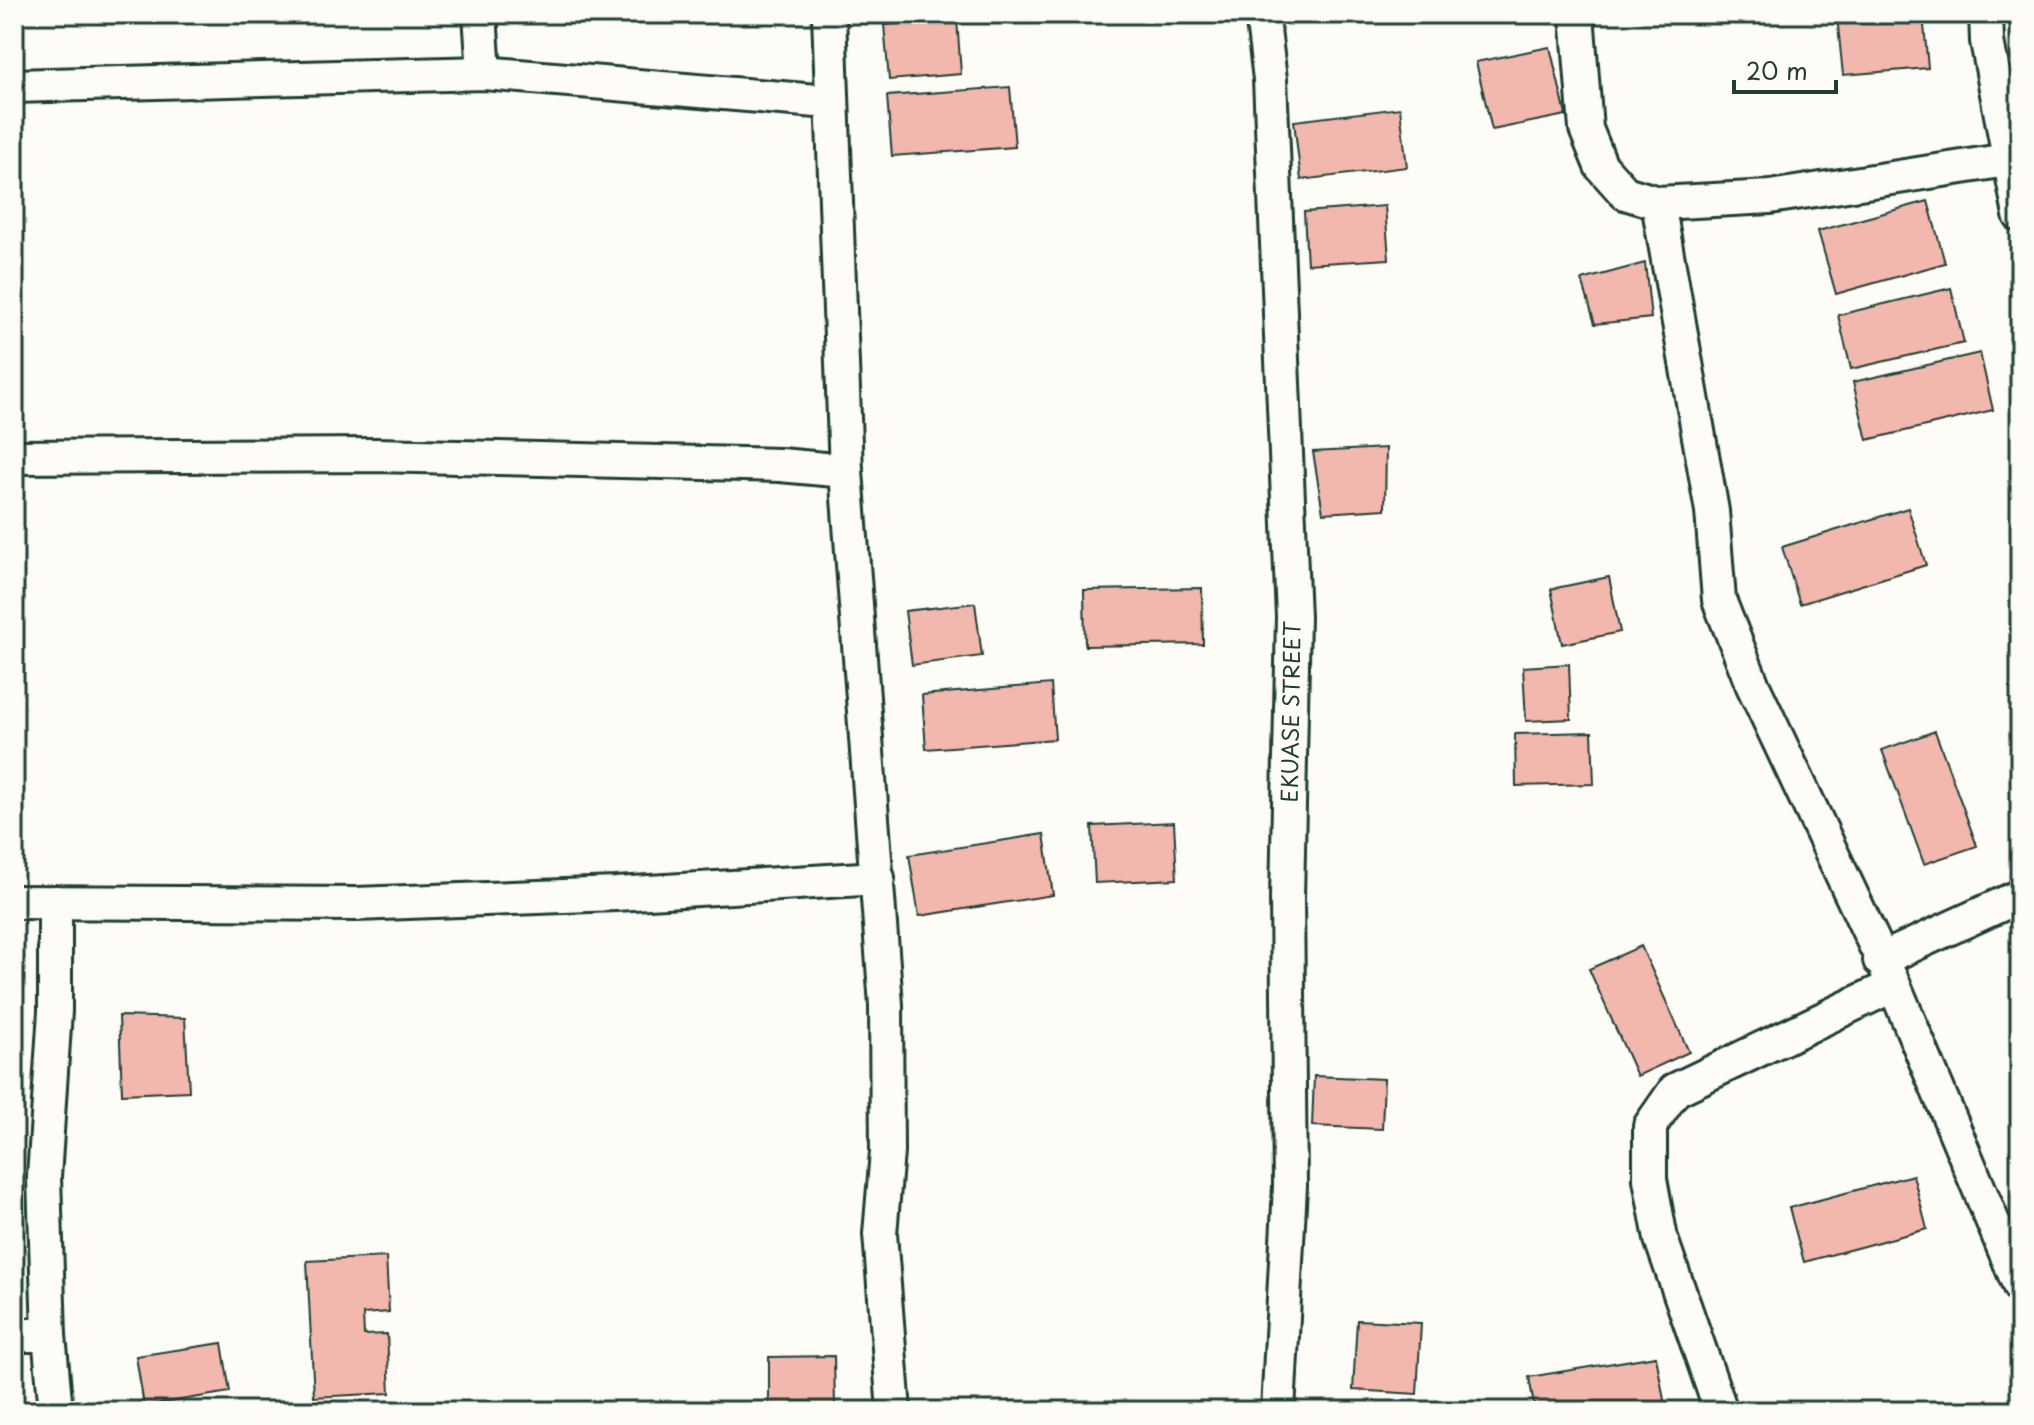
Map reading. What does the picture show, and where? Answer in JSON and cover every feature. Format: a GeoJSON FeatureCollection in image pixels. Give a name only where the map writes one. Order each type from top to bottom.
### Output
{"type":"FeatureCollection","features":[{"type":"Feature","properties":{"kind":"street"},"geometry":{"type":"LineString","coordinates":[[480,14],[484,73]]}},
{"type":"Feature","properties":{"kind":"street"},"geometry":{"type":"LineString","coordinates":[[829,14],[829,102],[846,471],[887,1034],[887,1152],[880,1234],[894,1411]]}},
{"type":"Feature","properties":{"kind":"street","name":"EKUASE STREET"},"geometry":{"type":"LineString","coordinates":[[1262,14],[1270,79],[1293,617],[1287,898],[1290,1186],[1278,1411]]}},
{"type":"Feature","properties":{"kind":"street"},"geometry":{"type":"LineString","coordinates":[[1577,14],[1586,129],[1601,166],[1625,193],[1658,203],[1770,197],[2007,160]]}},
{"type":"Feature","properties":{"kind":"street"},"geometry":{"type":"LineString","coordinates":[[1986,14],[1987,41],[2007,160],[2020,215]]}},
{"type":"Feature","properties":{"kind":"street"},"geometry":{"type":"LineString","coordinates":[[14,86],[80,87],[484,73],[829,102]]}},
{"type":"Feature","properties":{"kind":"street"},"geometry":{"type":"LineString","coordinates":[[1658,203],[1712,511],[1719,600],[1753,686],[1887,973],[2020,1287]]}},
{"type":"Feature","properties":{"kind":"street"},"geometry":{"type":"LineString","coordinates":[[14,457],[376,455],[780,465],[846,471]]}},
{"type":"Feature","properties":{"kind":"street"},"geometry":{"type":"LineString","coordinates":[[14,902],[356,904],[616,894],[878,878]]}},
{"type":"Feature","properties":{"kind":"street"},"geometry":{"type":"LineString","coordinates":[[1721,1411],[1661,1239],[1650,1179],[1650,1126],[1675,1090],[2020,896]]}},
{"type":"Feature","properties":{"kind":"street"},"geometry":{"type":"LineString","coordinates":[[55,902],[55,1011],[44,1177],[49,1335],[56,1411]]}},
{"type":"Feature","properties":{"kind":"street"},"geometry":{"type":"LineString","coordinates":[[14,1335],[49,1335]]}},
{"type":"Feature","properties":{"kind":"building"},"geometry":{"type":"Polygon","coordinates":[[[1923,14],[1928,68],[1843,75],[1837,16],[1923,14]]]}},
{"type":"Feature","properties":{"kind":"building"},"geometry":{"type":"Polygon","coordinates":[[[957,19],[961,74],[889,80],[884,25],[957,19]]]}},
{"type":"Feature","properties":{"kind":"building"},"geometry":{"type":"Polygon","coordinates":[[[1550,47],[1566,115],[1492,130],[1476,62],[1550,47]]]}},
{"type":"Feature","properties":{"kind":"building"},"geometry":{"type":"Polygon","coordinates":[[[1010,87],[1015,147],[892,156],[887,96],[1010,87]]]}},
{"type":"Feature","properties":{"kind":"building"},"geometry":{"type":"Polygon","coordinates":[[[1400,108],[1407,167],[1301,180],[1294,121],[1400,108]]]}},
{"type":"Feature","properties":{"kind":"building"},"geometry":{"type":"Polygon","coordinates":[[[1928,201],[1945,263],[1836,294],[1818,231],[1928,201]]]}},
{"type":"Feature","properties":{"kind":"building"},"geometry":{"type":"Polygon","coordinates":[[[1385,206],[1389,259],[1307,264],[1304,212],[1385,206]]]}},
{"type":"Feature","properties":{"kind":"building"},"geometry":{"type":"Polygon","coordinates":[[[1645,263],[1651,318],[1595,324],[1582,280],[1645,263]]]}},
{"type":"Feature","properties":{"kind":"building"},"geometry":{"type":"Polygon","coordinates":[[[1951,288],[1964,343],[1851,369],[1838,315],[1951,288]]]}},
{"type":"Feature","properties":{"kind":"building"},"geometry":{"type":"Polygon","coordinates":[[[1980,353],[1993,410],[1867,440],[1853,382],[1980,353]]]}},
{"type":"Feature","properties":{"kind":"building"},"geometry":{"type":"Polygon","coordinates":[[[1386,448],[1385,509],[1323,513],[1313,452],[1386,448]]]}},
{"type":"Feature","properties":{"kind":"building"},"geometry":{"type":"Polygon","coordinates":[[[1908,508],[1926,565],[1800,604],[1782,547],[1908,508]]]}},
{"type":"Feature","properties":{"kind":"building"},"geometry":{"type":"Polygon","coordinates":[[[1609,577],[1620,632],[1562,644],[1551,589],[1609,577]]]}},
{"type":"Feature","properties":{"kind":"building"},"geometry":{"type":"Polygon","coordinates":[[[1202,588],[1203,644],[1085,646],[1084,590],[1202,588]]]}},
{"type":"Feature","properties":{"kind":"building"},"geometry":{"type":"Polygon","coordinates":[[[975,603],[982,656],[912,665],[905,611],[975,603]]]}},
{"type":"Feature","properties":{"kind":"building"},"geometry":{"type":"Polygon","coordinates":[[[1569,664],[1571,719],[1526,721],[1523,667],[1569,664]]]}},
{"type":"Feature","properties":{"kind":"building"},"geometry":{"type":"Polygon","coordinates":[[[1051,684],[1055,739],[926,749],[922,695],[1051,684]]]}},
{"type":"Feature","properties":{"kind":"building"},"geometry":{"type":"Polygon","coordinates":[[[1935,731],[1977,846],[1924,864],[1882,750],[1935,731]]]}},
{"type":"Feature","properties":{"kind":"building"},"geometry":{"type":"Polygon","coordinates":[[[1592,732],[1594,784],[1516,786],[1515,734],[1592,732]]]}},
{"type":"Feature","properties":{"kind":"building"},"geometry":{"type":"Polygon","coordinates":[[[1174,822],[1177,879],[1095,883],[1092,826],[1174,822]]]}},
{"type":"Feature","properties":{"kind":"building"},"geometry":{"type":"Polygon","coordinates":[[[1044,834],[1053,895],[919,916],[909,855],[1044,834]]]}},
{"type":"Feature","properties":{"kind":"building"},"geometry":{"type":"Polygon","coordinates":[[[1641,946],[1689,1052],[1637,1076],[1589,969],[1641,946]]]}},
{"type":"Feature","properties":{"kind":"building"},"geometry":{"type":"Polygon","coordinates":[[[119,1016],[185,1018],[189,1091],[122,1094],[119,1016]]]}},
{"type":"Feature","properties":{"kind":"building"},"geometry":{"type":"Polygon","coordinates":[[[1314,1076],[1384,1079],[1382,1129],[1312,1126],[1314,1076]]]}},
{"type":"Feature","properties":{"kind":"building"},"geometry":{"type":"Polygon","coordinates":[[[1913,1175],[1927,1229],[1804,1262],[1789,1208],[1913,1175]]]}},
{"type":"Feature","properties":{"kind":"building"},"geometry":{"type":"Polygon","coordinates":[[[386,1257],[389,1312],[363,1314],[364,1335],[387,1334],[390,1393],[314,1397],[307,1261],[386,1257]]]}},
{"type":"Feature","properties":{"kind":"building"},"geometry":{"type":"Polygon","coordinates":[[[1357,1320],[1421,1323],[1417,1394],[1353,1390],[1357,1320]]]}},
{"type":"Feature","properties":{"kind":"building"},"geometry":{"type":"Polygon","coordinates":[[[222,1343],[230,1392],[144,1406],[136,1356],[222,1343]]]}},
{"type":"Feature","properties":{"kind":"building"},"geometry":{"type":"Polygon","coordinates":[[[834,1356],[835,1407],[769,1408],[769,1357],[834,1356]]]}},
{"type":"Feature","properties":{"kind":"building"},"geometry":{"type":"Polygon","coordinates":[[[1656,1356],[1666,1411],[1535,1411],[1529,1377],[1656,1356]]]}},
{"type":"Feature","properties":{"kind":"building"},"geometry":{"type":"Polygon","coordinates":[[[614,1402],[614,1411],[487,1411],[487,1405],[614,1402]]]}},
{"type":"Feature","properties":{"kind":"building"},"geometry":{"type":"Polygon","coordinates":[[[342,1407],[342,1411],[241,1411],[241,1410],[342,1407]]]}}]}
